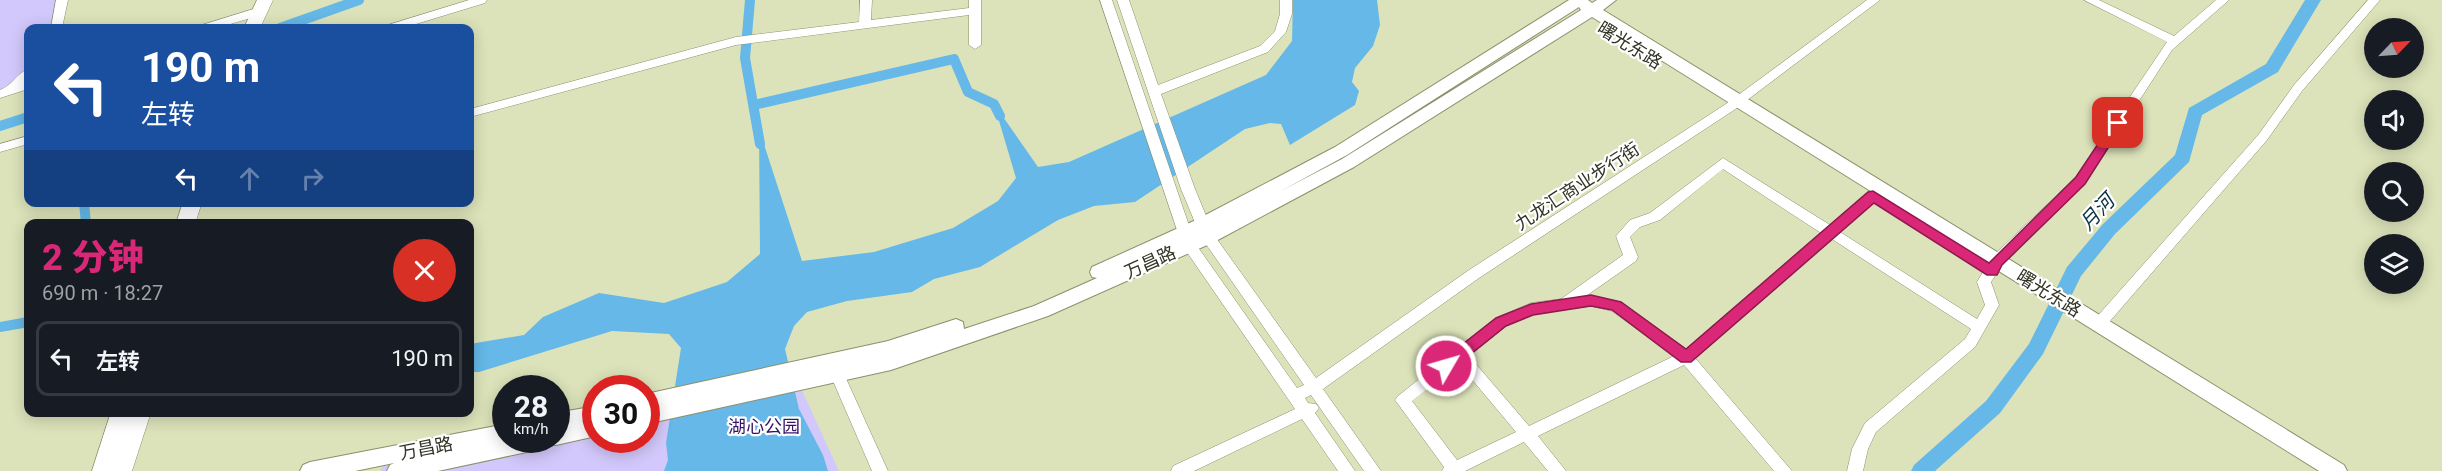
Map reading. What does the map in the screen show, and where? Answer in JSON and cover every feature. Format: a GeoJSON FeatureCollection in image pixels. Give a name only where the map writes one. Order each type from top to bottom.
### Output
{"type":"FeatureCollection","features":[{"type":"Feature","properties":{"kind":"highway"},"geometry":{"type":"LineString","coordinates":[[103,471],[120,417]]}},
{"type":"Feature","properties":{"kind":"highway"},"geometry":{"type":"LineString","coordinates":[[121,471],[138,417]]}},
{"type":"Feature","properties":{"kind":"main road","name":"曙光东路"},"geometry":{"type":"LineString","coordinates":[[1581,4],[1873,196],[1995,266]]}},
{"type":"Feature","properties":{"kind":"main road","name":"万昌路"},"geometry":{"type":"LineString","coordinates":[[660,409],[670,404],[891,362],[1041,311],[1186,239],[1348,163],[1581,4]]}},
{"type":"Feature","properties":{"kind":"main road","name":"曙光东路"},"geometry":{"type":"LineString","coordinates":[[1735,104],[2077,317],[2314,471]]}},
{"type":"Feature","properties":{"kind":"main road","name":"曙光东路"},"geometry":{"type":"LineString","coordinates":[[2077,317],[2099,324],[2337,471]]}},
{"type":"Feature","properties":{"kind":"main road","name":"万昌路"},"geometry":{"type":"LineString","coordinates":[[660,403],[670,404]]}},
{"type":"Feature","properties":{"kind":"main road","name":"万昌路"},"geometry":{"type":"LineString","coordinates":[[310,471],[492,435]]}},
{"type":"Feature","properties":{"kind":"main road","name":"万昌路"},"geometry":{"type":"LineString","coordinates":[[397,471],[492,451]]}},
{"type":"Feature","properties":{"kind":"street"},"geometry":{"type":"LineString","coordinates":[[57,24],[62,0]]}},
{"type":"Feature","properties":{"kind":"street"},"geometry":{"type":"LineString","coordinates":[[405,24],[481,0]]}},
{"type":"Feature","properties":{"kind":"street"},"geometry":{"type":"LineString","coordinates":[[864,26],[866,0]]}},
{"type":"Feature","properties":{"kind":"street"},"geometry":{"type":"LineString","coordinates":[[1106,0],[1186,239],[1347,471]]}},
{"type":"Feature","properties":{"kind":"street"},"geometry":{"type":"LineString","coordinates":[[1123,0],[1188,189],[1205,231],[1373,471]]}},
{"type":"Feature","properties":{"kind":"street"},"geometry":{"type":"LineString","coordinates":[[1156,91],[1264,49],[1280,32],[1286,14],[1286,0]]}},
{"type":"Feature","properties":{"kind":"street","name":"九龙汇商业步行街"},"geometry":{"type":"LineString","coordinates":[[1295,396],[1314,387],[1474,274],[1735,104],[1874,0]]}},
{"type":"Feature","properties":{"kind":"street"},"geometry":{"type":"LineString","coordinates":[[2090,0],[2174,41]]}},
{"type":"Feature","properties":{"kind":"street"},"geometry":{"type":"LineString","coordinates":[[1855,471],[1860,449],[1870,428],[1970,343],[1992,305],[1984,282],[1995,266],[2080,181],[2168,47],[2223,0]]}},
{"type":"Feature","properties":{"kind":"street"},"geometry":{"type":"LineString","coordinates":[[2099,324],[2263,137],[2298,88],[2374,0]]}},
{"type":"Feature","properties":{"kind":"street"},"geometry":{"type":"LineString","coordinates":[[474,112],[736,41],[864,26],[975,5],[975,45]]}},
{"type":"Feature","properties":{"kind":"street"},"geometry":{"type":"LineString","coordinates":[[222,24],[265,13]]}},
{"type":"Feature","properties":{"kind":"street"},"geometry":{"type":"LineString","coordinates":[[6,92],[24,76]]}},
{"type":"Feature","properties":{"kind":"street"},"geometry":{"type":"LineString","coordinates":[[6,92],[24,86]]}},
{"type":"Feature","properties":{"kind":"street"},"geometry":{"type":"LineString","coordinates":[[0,148],[24,141]]}},
{"type":"Feature","properties":{"kind":"street"},"geometry":{"type":"LineString","coordinates":[[1565,304],[1631,256],[1623,236],[1635,223],[1655,216],[1723,163],[1980,328]]}},
{"type":"Feature","properties":{"kind":"street"},"geometry":{"type":"LineString","coordinates":[[1784,471],[1686,357],[1616,306],[1591,301],[1531,309],[1501,322],[1403,400],[1453,470],[1686,357],[1873,196]]}},
{"type":"Feature","properties":{"kind":"street"},"geometry":{"type":"LineString","coordinates":[[1460,355],[1558,471]]}},
{"type":"Feature","properties":{"kind":"street"},"geometry":{"type":"LineString","coordinates":[[824,373],[880,471]]}},
{"type":"Feature","properties":{"kind":"street"},"geometry":{"type":"LineString","coordinates":[[1179,471],[1324,402]]}},
{"type":"Feature","properties":{"kind":"green space"},"geometry":{"type":"Polygon","coordinates":[[[0,0],[57,0],[52,24],[24,24],[24,70],[7,88],[0,90],[0,0]]]}},
{"type":"Feature","properties":{"kind":"green space","name":"湖心公园"},"geometry":{"type":"Polygon","coordinates":[[[794,373],[839,471],[381,471],[381,468],[391,462],[492,443],[492,453],[570,453],[570,432],[582,425],[582,453],[660,453],[660,403],[794,373]]]}},
{"type":"Feature","properties":{"kind":"water"},"geometry":{"type":"Polygon","coordinates":[[[1293,0],[1377,0],[1380,25],[1373,46],[1355,68],[1352,82],[1359,91],[1355,105],[1290,145],[1281,124],[1270,123],[1245,129],[1135,202],[1094,206],[1058,220],[980,267],[934,279],[912,292],[847,301],[807,312],[794,326],[785,349],[799,409],[823,455],[828,471],[664,471],[668,460],[666,443],[681,348],[669,334],[612,331],[474,372],[474,343],[524,335],[543,317],[599,293],[664,303],[727,282],[760,254],[759,129],[802,261],[874,252],[953,228],[998,201],[1016,178],[994,104],[1038,167],[1069,162],[1266,75],[1292,41],[1293,0]]]}},
{"type":"Feature","properties":{"kind":"waterway"},"geometry":{"type":"LineString","coordinates":[[291,24],[359,0]]}},
{"type":"Feature","properties":{"kind":"waterway"},"geometry":{"type":"LineString","coordinates":[[750,0],[745,58],[760,144]]}},
{"type":"Feature","properties":{"kind":"waterway","name":"月河"},"geometry":{"type":"LineString","coordinates":[[1921,471],[1993,407],[2036,349],[2074,272],[2109,229],[2183,158],[2195,112],[2272,68],[2313,0]]}},
{"type":"Feature","properties":{"kind":"waterway"},"geometry":{"type":"LineString","coordinates":[[754,105],[954,59],[968,92],[994,104],[1000,116]]}},
{"type":"Feature","properties":{"kind":"waterway"},"geometry":{"type":"LineString","coordinates":[[0,126],[24,118]]}},
{"type":"Feature","properties":{"kind":"waterway"},"geometry":{"type":"LineString","coordinates":[[84,207],[86,219]]}},
{"type":"Feature","properties":{"kind":"waterway"},"geometry":{"type":"LineString","coordinates":[[0,327],[24,323]]}},
{"type":"Feature","properties":{"kind":"route"},"geometry":{"type":"LineString","coordinates":[[1446,366],[1501,322],[1531,309],[1591,301],[1616,306],[1686,357],[1873,196],[1992,271],[1997,261],[2080,181],[2118,123]]}}]}
